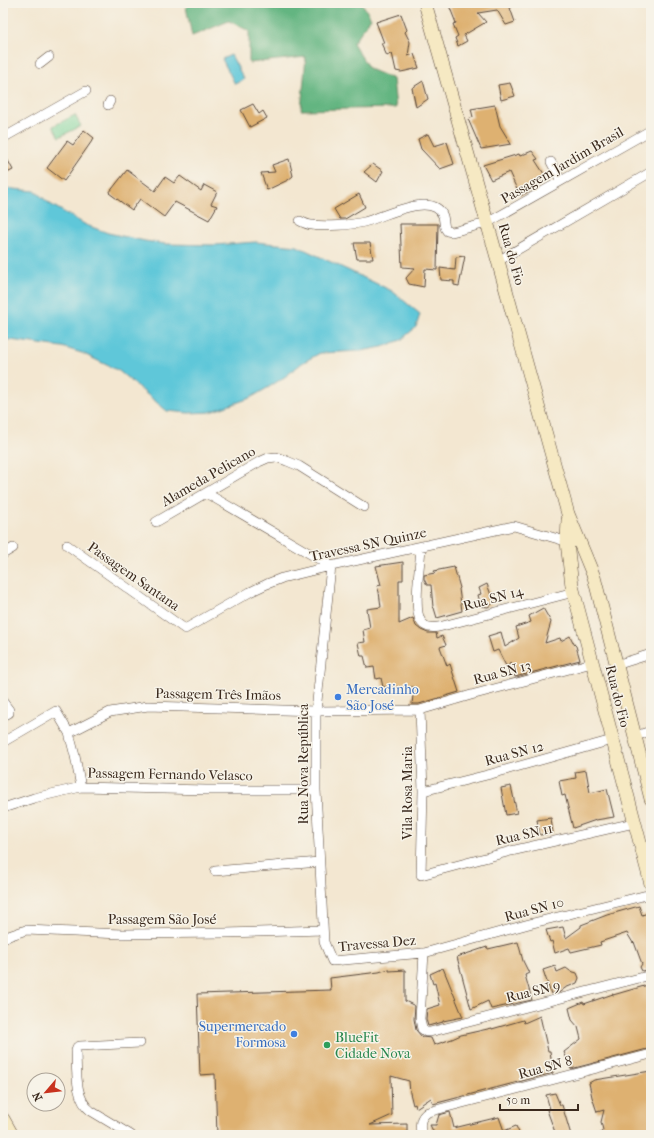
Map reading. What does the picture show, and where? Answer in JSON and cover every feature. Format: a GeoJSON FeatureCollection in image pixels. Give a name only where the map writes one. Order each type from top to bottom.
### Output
{"type":"FeatureCollection","features":[{"type":"Feature","properties":{"kind":"street","name":"Rua do Fio"},"geometry":{"type":"LineString","coordinates":[[425,3],[568,514],[574,543],[572,586],[651,884]]}},
{"type":"Feature","properties":{"kind":"street"},"geometry":{"type":"LineString","coordinates":[[40,64],[49,57]]}},
{"type":"Feature","properties":{"kind":"street"},"geometry":{"type":"LineString","coordinates":[[3,138],[86,91]]}},
{"type":"Feature","properties":{"kind":"street","name":"Passagem Jardim Brasil"},"geometry":{"type":"LineString","coordinates":[[300,222],[311,225],[347,225],[364,222],[407,207],[422,205],[436,207],[443,217],[447,231],[452,232],[487,224],[651,130]]}},
{"type":"Feature","properties":{"kind":"street"},"geometry":{"type":"LineString","coordinates":[[551,162],[561,181]]}},
{"type":"Feature","properties":{"kind":"street"},"geometry":{"type":"LineString","coordinates":[[498,261],[651,172]]}},
{"type":"Feature","properties":{"kind":"street","name":"Alameda Pelicano"},"geometry":{"type":"LineString","coordinates":[[156,522],[259,462],[268,458],[276,457],[299,466],[364,507]]}},
{"type":"Feature","properties":{"kind":"street"},"geometry":{"type":"LineString","coordinates":[[206,493],[331,566]]}},
{"type":"Feature","properties":{"kind":"street","name":"Travessa SN Quinze"},"geometry":{"type":"LineString","coordinates":[[185,629],[267,584],[289,576],[331,566],[514,526],[574,543]]}},
{"type":"Feature","properties":{"kind":"street","name":"Rua do Fio"},"geometry":{"type":"LineString","coordinates":[[574,543],[594,577],[651,799]]}},
{"type":"Feature","properties":{"kind":"street","name":"Passagem Santana"},"geometry":{"type":"LineString","coordinates":[[68,545],[185,629]]}},
{"type":"Feature","properties":{"kind":"street","name":"Rua SN 14"},"geometry":{"type":"LineString","coordinates":[[421,547],[418,613],[421,621],[426,626],[434,628],[574,592]]}},
{"type":"Feature","properties":{"kind":"street"},"geometry":{"type":"LineString","coordinates":[[3,554],[12,548]]}},
{"type":"Feature","properties":{"kind":"street","name":"Rua Nova República"},"geometry":{"type":"LineString","coordinates":[[331,566],[316,711],[316,790],[324,942],[332,961]]}},
{"type":"Feature","properties":{"kind":"street"},"geometry":{"type":"LineString","coordinates":[[616,665],[651,654]]}},
{"type":"Feature","properties":{"kind":"street","name":"Rua SN 13"},"geometry":{"type":"LineString","coordinates":[[420,710],[592,663]]}},
{"type":"Feature","properties":{"kind":"street"},"geometry":{"type":"LineString","coordinates":[[3,702],[9,713],[3,716]]}},
{"type":"Feature","properties":{"kind":"street","name":"Passagem Três Imãos"},"geometry":{"type":"LineString","coordinates":[[69,733],[110,712],[148,706],[316,711],[420,710]]}},
{"type":"Feature","properties":{"kind":"street","name":"Vila Rosa Maria"},"geometry":{"type":"LineString","coordinates":[[420,710],[423,791],[421,875]]}},
{"type":"Feature","properties":{"kind":"street"},"geometry":{"type":"LineString","coordinates":[[3,742],[56,711],[69,733],[81,787]]}},
{"type":"Feature","properties":{"kind":"street"},"geometry":{"type":"LineString","coordinates":[[635,736],[651,731]]}},
{"type":"Feature","properties":{"kind":"street","name":"Rua SN 12"},"geometry":{"type":"LineString","coordinates":[[423,791],[491,774],[612,740]]}},
{"type":"Feature","properties":{"kind":"street","name":"Passagem Fernando Velasco"},"geometry":{"type":"LineString","coordinates":[[3,808],[34,798],[81,787],[206,790],[316,790]]}},
{"type":"Feature","properties":{"kind":"street","name":"Rua SN 11"},"geometry":{"type":"LineString","coordinates":[[421,875],[511,851],[634,823]]}},
{"type":"Feature","properties":{"kind":"street"},"geometry":{"type":"LineString","coordinates":[[215,871],[319,862]]}},
{"type":"Feature","properties":{"kind":"street","name":"Rua SN 10"},"geometry":{"type":"LineString","coordinates":[[424,953],[529,924],[651,894]]}},
{"type":"Feature","properties":{"kind":"street","name":"Passagem São José"},"geometry":{"type":"LineString","coordinates":[[3,938],[26,930],[122,934],[225,934],[323,930]]}},
{"type":"Feature","properties":{"kind":"street","name":"Travessa Dez"},"geometry":{"type":"LineString","coordinates":[[332,961],[424,953]]}},
{"type":"Feature","properties":{"kind":"street","name":"Rua SN 9"},"geometry":{"type":"LineString","coordinates":[[424,953],[420,1019],[422,1029],[426,1032],[651,975]]}},
{"type":"Feature","properties":{"kind":"street"},"geometry":{"type":"LineString","coordinates":[[131,1135],[90,1111],[82,1102],[79,1094],[76,1050],[77,1047],[80,1046],[140,1043]]}},
{"type":"Feature","properties":{"kind":"street","name":"Rua SN 8"},"geometry":{"type":"LineString","coordinates":[[421,1135],[420,1122],[423,1116],[428,1112],[651,1054]]}},
{"type":"Feature","properties":{"kind":"street"},"geometry":{"type":"LineString","coordinates":[[3,1119],[12,1135]]}},
{"type":"Feature","properties":{"kind":"green space"},"geometry":{"type":"Polygon","coordinates":[[[190,3],[362,3],[371,18],[353,43],[369,69],[393,79],[396,108],[301,110],[306,57],[249,63],[249,31],[229,21],[192,36],[186,7],[190,3]]]}},
{"type":"Feature","properties":{"kind":"green space"},"geometry":{"type":"Polygon","coordinates":[[[75,115],[81,126],[59,137],[53,126],[75,115]]]}},
{"type":"Feature","properties":{"kind":"water"},"geometry":{"type":"Polygon","coordinates":[[[231,55],[244,79],[235,84],[222,59],[231,55]]]}},
{"type":"Feature","properties":{"kind":"water"},"geometry":{"type":"Polygon","coordinates":[[[3,188],[35,191],[50,204],[86,225],[108,233],[145,241],[166,244],[215,245],[256,242],[297,246],[392,291],[420,314],[416,327],[401,340],[382,347],[361,351],[320,353],[302,363],[286,376],[250,398],[210,412],[189,413],[167,411],[119,371],[82,353],[62,347],[3,339],[3,188]]]}},
{"type":"Feature","properties":{"kind":"building"},"geometry":{"type":"Polygon","coordinates":[[[448,3],[511,3],[512,7],[510,8],[515,22],[506,25],[497,10],[478,13],[486,22],[464,35],[467,41],[458,46],[455,38],[458,36],[453,24],[456,23],[448,3]]]}},
{"type":"Feature","properties":{"kind":"building"},"geometry":{"type":"Polygon","coordinates":[[[401,14],[407,30],[405,32],[410,42],[408,56],[414,54],[419,68],[401,72],[396,71],[392,53],[387,56],[381,43],[384,43],[376,22],[401,14]]]}},
{"type":"Feature","properties":{"kind":"building"},"geometry":{"type":"Polygon","coordinates":[[[423,81],[428,99],[416,107],[412,88],[423,81]]]}},
{"type":"Feature","properties":{"kind":"building"},"geometry":{"type":"Polygon","coordinates":[[[510,83],[515,96],[501,100],[498,85],[510,83]]]}},
{"type":"Feature","properties":{"kind":"building"},"geometry":{"type":"Polygon","coordinates":[[[253,104],[259,114],[263,111],[267,118],[250,127],[241,110],[253,104]]]}},
{"type":"Feature","properties":{"kind":"building"},"geometry":{"type":"Polygon","coordinates":[[[495,105],[500,126],[511,144],[481,149],[468,119],[473,117],[471,109],[495,105]]]}},
{"type":"Feature","properties":{"kind":"building"},"geometry":{"type":"Polygon","coordinates":[[[84,130],[94,138],[64,181],[47,168],[67,141],[73,145],[84,130]]]}},
{"type":"Feature","properties":{"kind":"building"},"geometry":{"type":"Polygon","coordinates":[[[428,134],[434,146],[447,142],[454,164],[440,169],[421,149],[418,139],[428,134]]]}},
{"type":"Feature","properties":{"kind":"building"},"geometry":{"type":"Polygon","coordinates":[[[3,151],[13,170],[3,175],[3,151]]]}},
{"type":"Feature","properties":{"kind":"building"},"geometry":{"type":"Polygon","coordinates":[[[532,151],[538,159],[535,160],[548,180],[534,184],[536,188],[520,196],[509,172],[491,180],[483,165],[519,154],[520,156],[532,151]]]}},
{"type":"Feature","properties":{"kind":"building"},"geometry":{"type":"Polygon","coordinates":[[[289,159],[293,176],[267,190],[261,173],[275,172],[272,165],[289,159]]]}},
{"type":"Feature","properties":{"kind":"building"},"geometry":{"type":"Polygon","coordinates":[[[373,164],[383,171],[377,182],[364,172],[373,164]]]}},
{"type":"Feature","properties":{"kind":"building"},"geometry":{"type":"Polygon","coordinates":[[[127,170],[155,191],[165,177],[174,183],[180,176],[201,191],[204,185],[217,192],[211,204],[217,206],[209,220],[175,202],[164,217],[140,199],[132,210],[109,193],[127,170]]]}},
{"type":"Feature","properties":{"kind":"building"},"geometry":{"type":"Polygon","coordinates":[[[359,194],[365,207],[345,219],[340,219],[334,209],[359,194]]]}},
{"type":"Feature","properties":{"kind":"building"},"geometry":{"type":"Polygon","coordinates":[[[400,224],[438,224],[437,270],[425,269],[424,287],[409,284],[406,278],[415,268],[402,267],[400,224]]]}},
{"type":"Feature","properties":{"kind":"building"},"geometry":{"type":"Polygon","coordinates":[[[354,243],[370,243],[373,259],[357,259],[354,243]]]}},
{"type":"Feature","properties":{"kind":"building"},"geometry":{"type":"Polygon","coordinates":[[[465,256],[459,286],[454,285],[454,281],[441,280],[440,268],[455,270],[456,257],[465,256]]]}},
{"type":"Feature","properties":{"kind":"building"},"geometry":{"type":"Polygon","coordinates":[[[403,562],[403,580],[399,580],[399,624],[413,618],[416,626],[421,630],[428,633],[436,633],[437,638],[442,636],[446,645],[440,647],[447,666],[450,664],[459,692],[419,704],[412,704],[414,687],[383,687],[381,678],[376,679],[374,667],[367,668],[364,656],[361,656],[358,643],[365,642],[363,630],[370,628],[367,609],[381,607],[377,586],[381,585],[376,566],[403,562]]]}},
{"type":"Feature","properties":{"kind":"building"},"geometry":{"type":"Polygon","coordinates":[[[454,567],[460,588],[462,611],[437,618],[433,607],[431,585],[427,585],[424,575],[435,573],[434,571],[454,567]]]}},
{"type":"Feature","properties":{"kind":"building"},"geometry":{"type":"Polygon","coordinates":[[[487,584],[494,603],[488,607],[481,606],[478,595],[481,594],[479,588],[487,584]]]}},
{"type":"Feature","properties":{"kind":"building"},"geometry":{"type":"Polygon","coordinates":[[[543,608],[551,622],[545,643],[560,638],[561,641],[570,636],[576,646],[580,660],[515,677],[510,662],[510,665],[506,666],[498,650],[493,652],[488,636],[501,632],[505,647],[519,638],[516,627],[531,622],[529,616],[543,608]]]}},
{"type":"Feature","properties":{"kind":"building"},"geometry":{"type":"Polygon","coordinates":[[[586,770],[590,793],[607,789],[614,817],[596,820],[573,828],[565,795],[562,796],[559,781],[576,778],[575,772],[586,770]]]}},
{"type":"Feature","properties":{"kind":"building"},"geometry":{"type":"Polygon","coordinates":[[[511,786],[517,813],[506,815],[501,788],[511,786]]]}},
{"type":"Feature","properties":{"kind":"building"},"geometry":{"type":"Polygon","coordinates":[[[551,818],[553,833],[540,835],[537,820],[551,818]]]}},
{"type":"Feature","properties":{"kind":"building"},"geometry":{"type":"Polygon","coordinates":[[[639,906],[642,915],[651,912],[651,969],[642,971],[640,967],[642,964],[634,942],[633,943],[627,933],[600,942],[601,945],[571,952],[569,948],[555,953],[552,941],[550,942],[546,930],[563,927],[566,938],[581,927],[581,925],[607,915],[639,906]]]}},
{"type":"Feature","properties":{"kind":"building"},"geometry":{"type":"Polygon","coordinates":[[[518,942],[523,961],[529,973],[525,975],[532,1000],[491,1009],[488,1001],[471,1009],[457,957],[487,947],[488,949],[518,942]]]}},
{"type":"Feature","properties":{"kind":"building"},"geometry":{"type":"Polygon","coordinates":[[[555,966],[557,972],[566,968],[577,973],[579,978],[577,983],[560,992],[551,994],[543,970],[555,966]]]}},
{"type":"Feature","properties":{"kind":"building"},"geometry":{"type":"Polygon","coordinates":[[[443,968],[463,1017],[428,1026],[426,1019],[427,1009],[440,1005],[435,983],[433,984],[430,974],[443,968]]]}},
{"type":"Feature","properties":{"kind":"building","name":"Supermercado Formosa"},"geometry":{"type":"Polygon","coordinates":[[[389,969],[389,971],[405,970],[405,1001],[415,1006],[414,1019],[416,1030],[422,1037],[431,1038],[434,1045],[461,1035],[492,1029],[523,1020],[524,1023],[540,1016],[548,1051],[550,1051],[553,1073],[433,1104],[431,1098],[416,1108],[415,1104],[413,1105],[409,1081],[391,1076],[392,1115],[370,1125],[407,1124],[407,1135],[217,1135],[215,1074],[200,1075],[197,994],[331,990],[330,978],[379,972],[389,969]]]}},
{"type":"Feature","properties":{"kind":"building"},"geometry":{"type":"Polygon","coordinates":[[[651,984],[651,1016],[647,1017],[651,1025],[651,1048],[571,1069],[564,1052],[581,1039],[578,1027],[572,1020],[569,1008],[583,1002],[584,1004],[613,994],[651,984]]]}},
{"type":"Feature","properties":{"kind":"building"},"geometry":{"type":"Polygon","coordinates":[[[651,1071],[651,1132],[640,1135],[637,1135],[636,1132],[628,1135],[599,1135],[603,1130],[601,1122],[604,1110],[597,1112],[589,1083],[594,1080],[651,1071]]]}},
{"type":"Feature","properties":{"kind":"building"},"geometry":{"type":"Polygon","coordinates":[[[555,1093],[560,1105],[562,1105],[571,1135],[556,1135],[547,1110],[550,1109],[546,1095],[555,1093]]]}},
{"type":"Feature","properties":{"kind":"building"},"geometry":{"type":"Polygon","coordinates":[[[450,1112],[454,1128],[499,1117],[504,1131],[516,1126],[520,1135],[435,1135],[430,1125],[436,1125],[439,1115],[450,1112]]]}},
{"type":"Feature","properties":{"kind":"place","name":"Mercadinho São José"},"geometry":{"type":"Point","coordinates":[338,697]}},
{"type":"Feature","properties":{"kind":"place","name":"Supermercado Formosa"},"geometry":{"type":"Point","coordinates":[294,1034]}},
{"type":"Feature","properties":{"kind":"place","name":"BlueFit Cidade Nova"},"geometry":{"type":"Point","coordinates":[327,1045]}}]}
